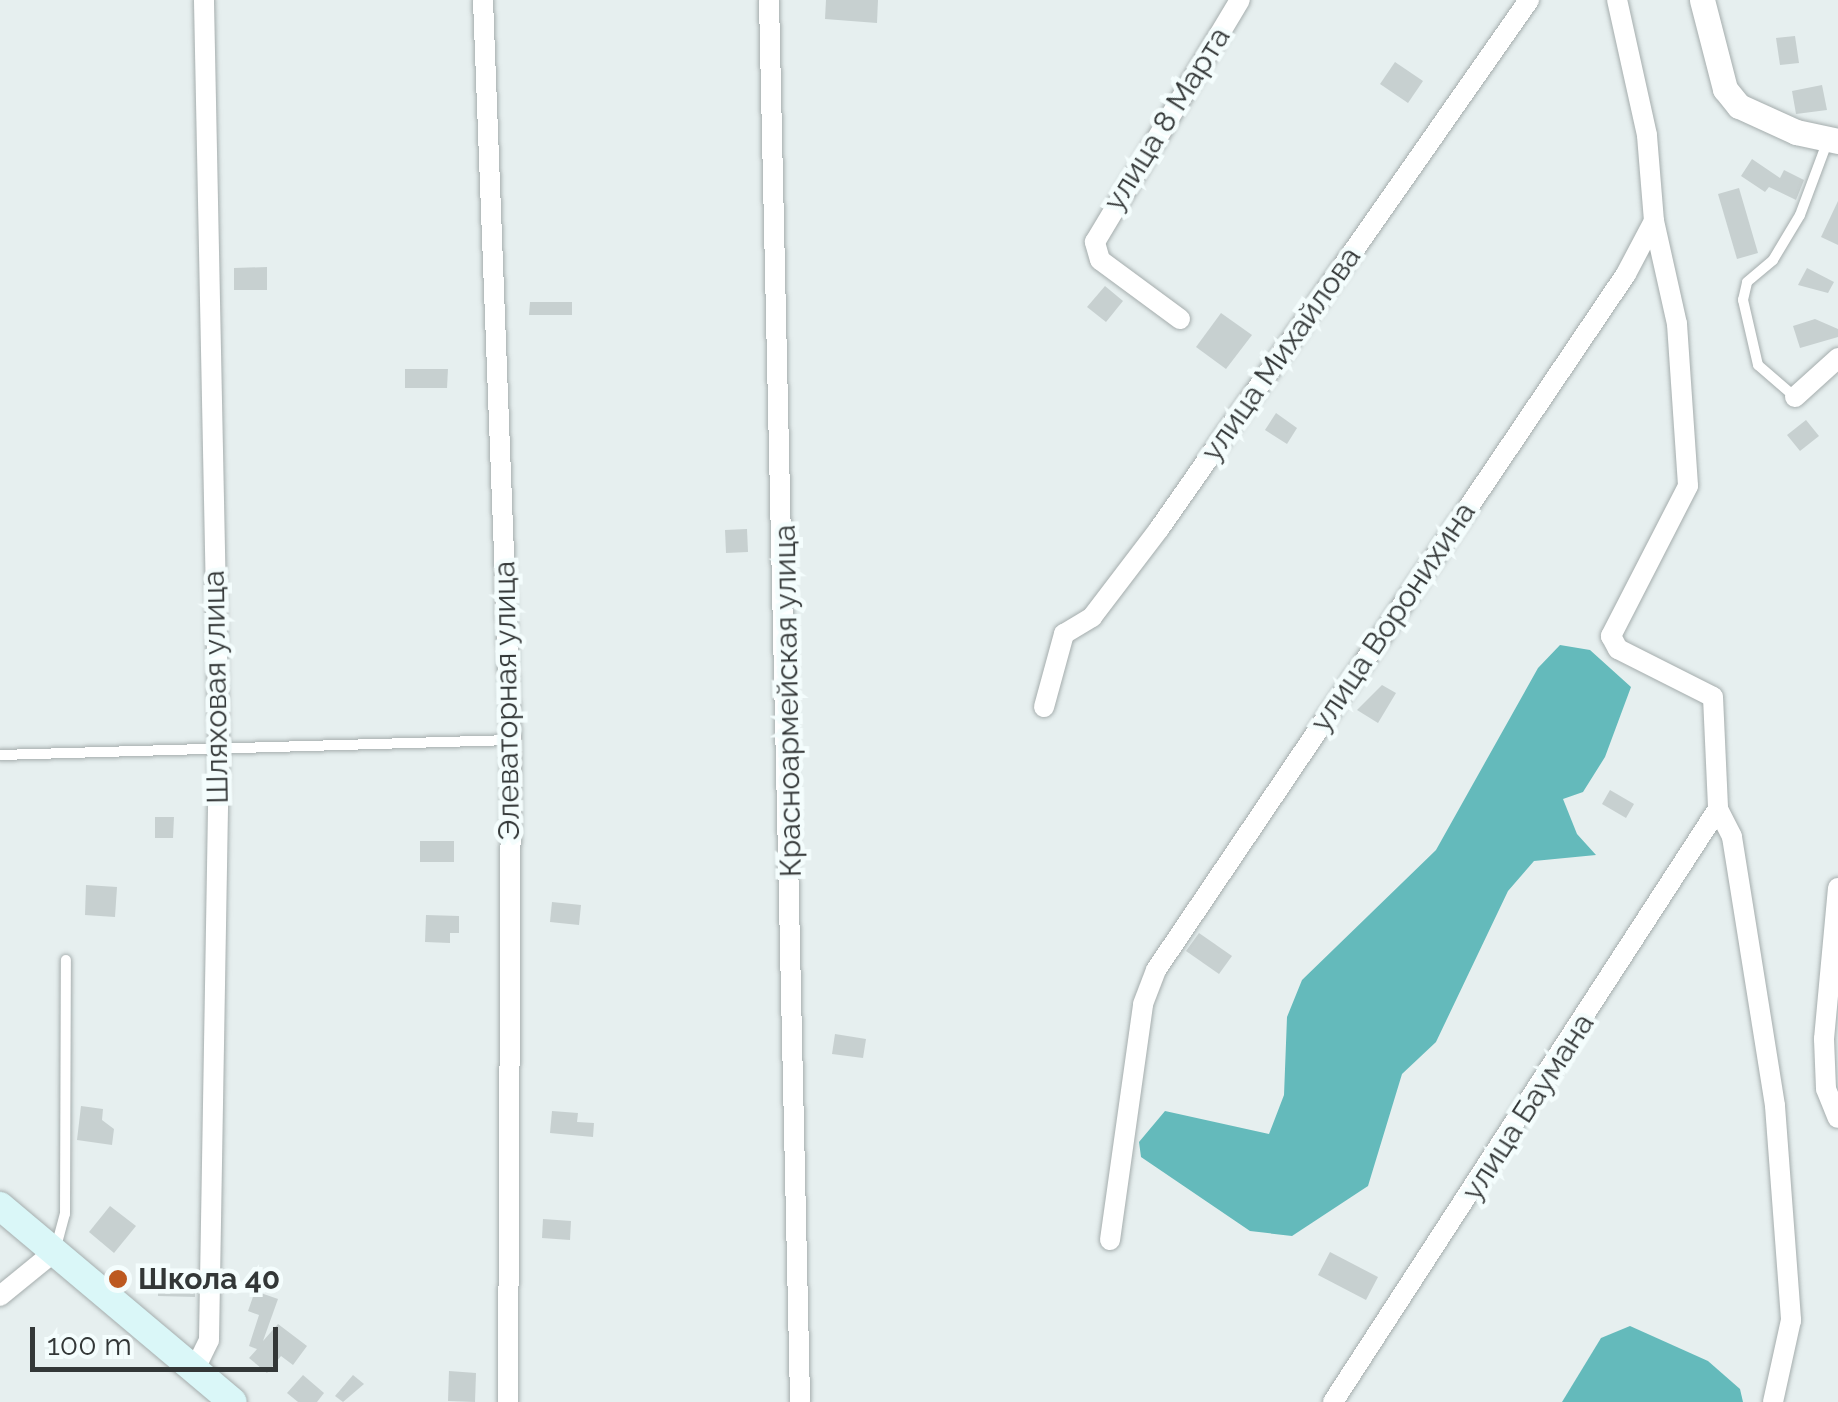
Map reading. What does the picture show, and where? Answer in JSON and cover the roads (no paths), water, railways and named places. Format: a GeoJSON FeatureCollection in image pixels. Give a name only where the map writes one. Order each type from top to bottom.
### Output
{"type":"FeatureCollection","features":[{"type":"Feature","properties":{"kind":"main road"},"geometry":{"type":"LineString","coordinates":[[0,1206],[233,1402]]}},
{"type":"Feature","properties":{"kind":"street","name":"Шляховая улица"},"geometry":{"type":"LineString","coordinates":[[194,1371],[210,1340],[218,750],[204,0]]}},
{"type":"Feature","properties":{"kind":"street","name":"Элеваторная улица"},"geometry":{"type":"LineString","coordinates":[[483,0],[511,740],[508,1402]]}},
{"type":"Feature","properties":{"kind":"street","name":"Красноармейская улица"},"geometry":{"type":"LineString","coordinates":[[769,0],[800,1402]]}},
{"type":"Feature","properties":{"kind":"street","name":"улица 8 Марта"},"geometry":{"type":"LineString","coordinates":[[1180,318],[1100,260],[1095,242],[1240,0]]}},
{"type":"Feature","properties":{"kind":"street","name":"улица Михайлова"},"geometry":{"type":"LineString","coordinates":[[1044,706],[1064,634],[1092,617],[1159,529],[1528,0]]}},
{"type":"Feature","properties":{"kind":"street"},"geometry":{"type":"LineString","coordinates":[[1618,0],[1647,135],[1654,222],[1677,324],[1688,486],[1611,636],[1618,649],[1714,697],[1718,809],[1732,837],[1775,1106],[1792,1320],[1773,1402]]}},
{"type":"Feature","properties":{"kind":"street"},"geometry":{"type":"LineString","coordinates":[[1702,0],[1725,89],[1761,119],[1833,140]]}},
{"type":"Feature","properties":{"kind":"street","name":"улица Воронихина"},"geometry":{"type":"LineString","coordinates":[[1110,1240],[1143,1004],[1156,970],[1626,274],[1654,222]]}},
{"type":"Feature","properties":{"kind":"street"},"geometry":{"type":"LineString","coordinates":[[1795,396],[1838,358]]}},
{"type":"Feature","properties":{"kind":"street","name":"улица Баумана"},"geometry":{"type":"LineString","coordinates":[[1332,1402],[1718,809]]}},
{"type":"Feature","properties":{"kind":"street"},"geometry":{"type":"LineString","coordinates":[[1838,888],[1824,1040],[1826,1088],[1838,1118]]}},
{"type":"Feature","properties":{"kind":"street"},"geometry":{"type":"LineString","coordinates":[[0,1296],[54,1252]]}},
{"type":"Feature","properties":{"kind":"lane"},"geometry":{"type":"LineString","coordinates":[[1795,396],[1758,366],[1744,300],[1748,282],[1772,260],[1800,215],[1833,140]]}},
{"type":"Feature","properties":{"kind":"lane"},"geometry":{"type":"LineString","coordinates":[[0,755],[511,740]]}},
{"type":"Feature","properties":{"kind":"lane"},"geometry":{"type":"LineString","coordinates":[[54,1252],[65,1214],[66,960]]}},
{"type":"Feature","properties":{"kind":"place","name":"Школа 40"},"geometry":{"type":"Point","coordinates":[118,1279]}}]}
